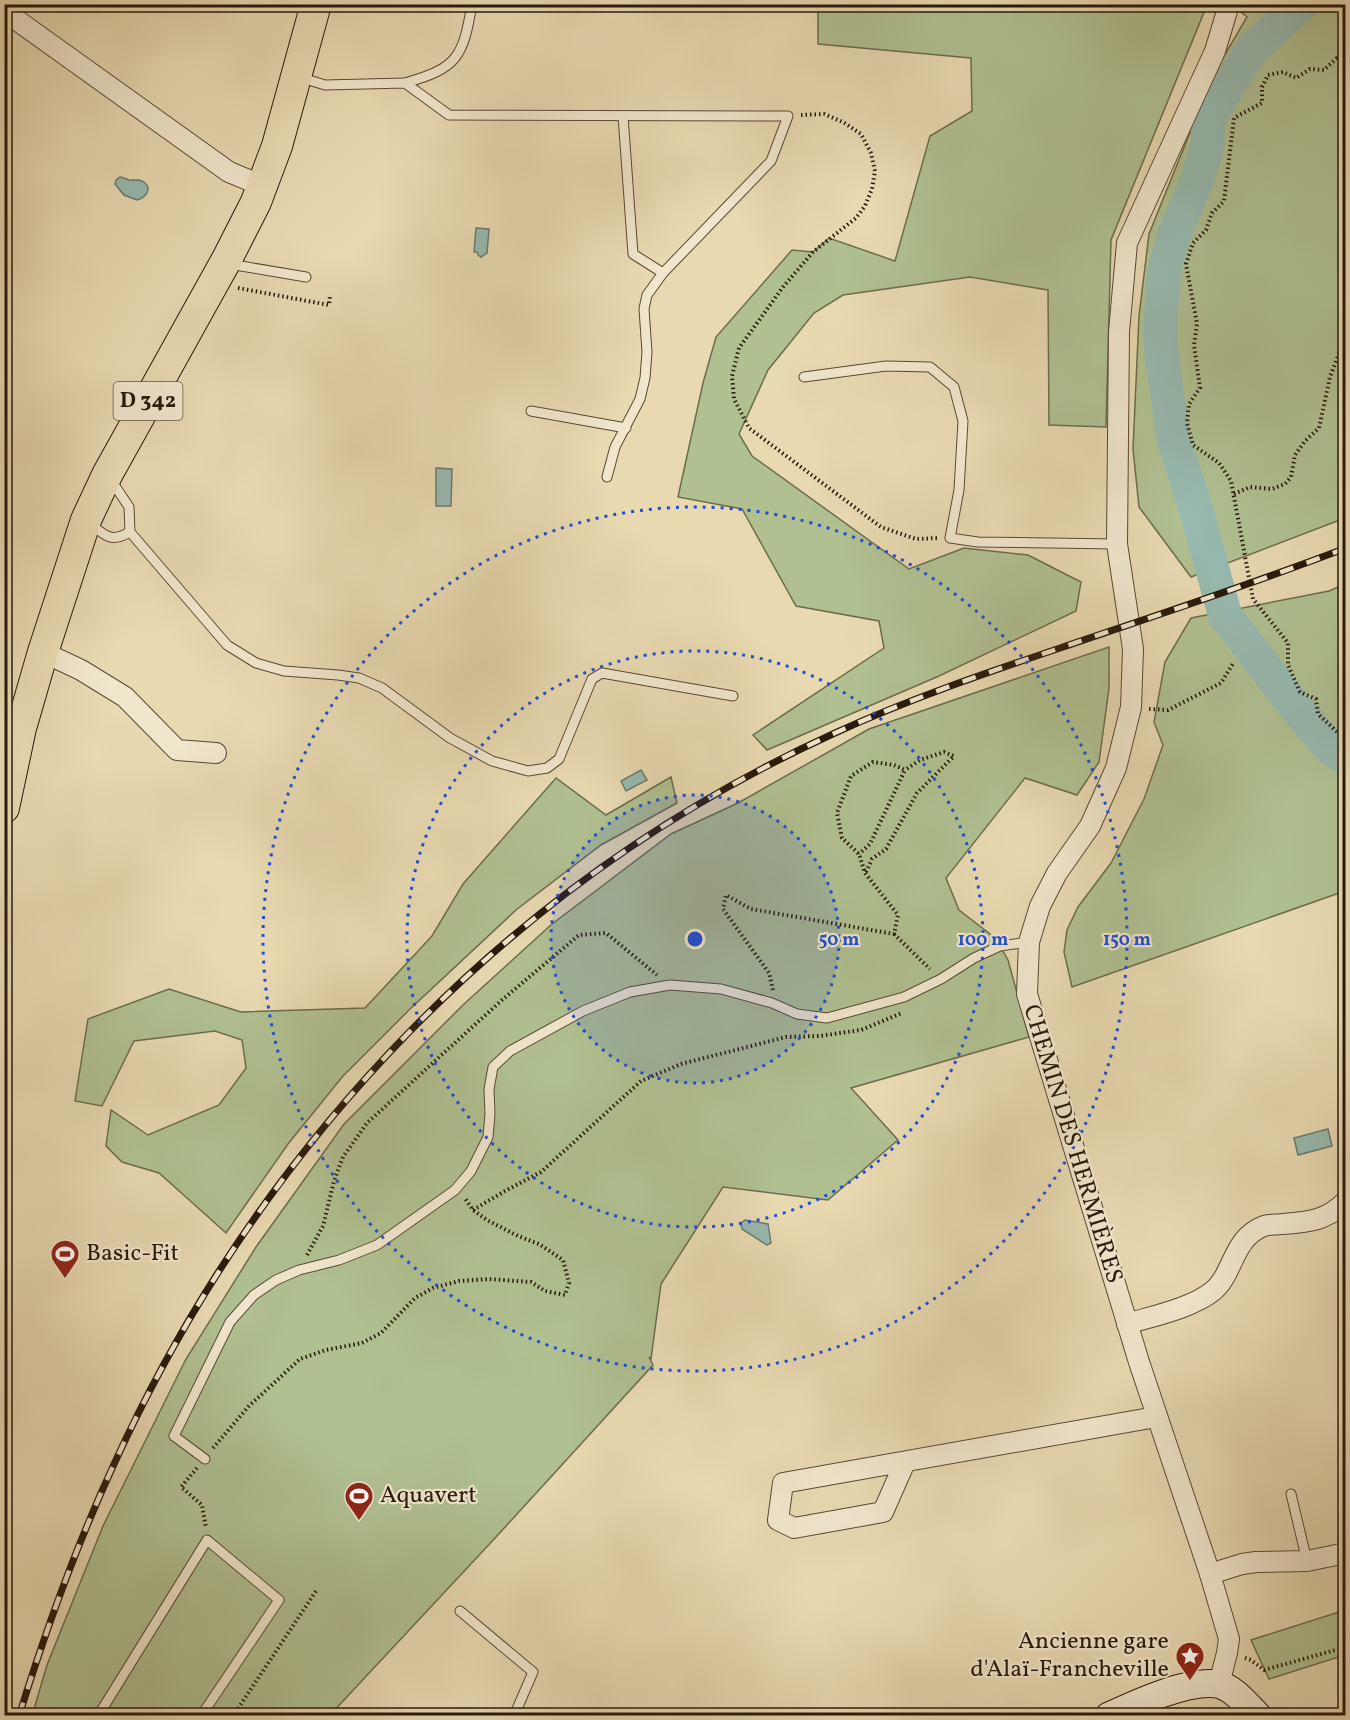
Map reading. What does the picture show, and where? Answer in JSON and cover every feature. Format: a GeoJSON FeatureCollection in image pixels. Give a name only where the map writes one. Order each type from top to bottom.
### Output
{"type":"FeatureCollection","features":[{"type":"Feature","properties":{"kind":"main road","name":"D 342"},"geometry":{"type":"LineString","coordinates":[[5,806],[21,728],[86,520],[107,475],[229,273],[277,146],[316,4]]}},
{"type":"Feature","properties":{"kind":"main road"},"geometry":{"type":"LineString","coordinates":[[1110,1716],[1136,1703],[1192,1685],[1219,1684],[1236,1694],[1258,1716]]}},
{"type":"Feature","properties":{"kind":"street","name":"CHEMIN DES HERMIÈRES"},"geometry":{"type":"LineString","coordinates":[[1219,1684],[1228,1639],[1210,1574],[1156,1417],[1027,994],[1029,942],[1040,906],[1057,873],[1090,826],[1116,768],[1131,707],[1133,649],[1117,544],[1119,332],[1127,243],[1215,51],[1227,4]]}},
{"type":"Feature","properties":{"kind":"street"},"geometry":{"type":"LineString","coordinates":[[4,11],[229,172],[263,186]]}},
{"type":"Feature","properties":{"kind":"street"},"geometry":{"type":"LineString","coordinates":[[43,652],[81,670],[125,697],[177,750],[216,753]]}},
{"type":"Feature","properties":{"kind":"street"},"geometry":{"type":"LineString","coordinates":[[1127,1324],[1188,1305],[1214,1290],[1242,1244],[1253,1232],[1265,1226],[1322,1219],[1346,1201]]}},
{"type":"Feature","properties":{"kind":"street"},"geometry":{"type":"LineString","coordinates":[[905,1462],[883,1512],[794,1528],[778,1520],[783,1483],[1156,1417]]}},
{"type":"Feature","properties":{"kind":"street"},"geometry":{"type":"LineString","coordinates":[[1210,1574],[1242,1564],[1306,1561],[1346,1553]]}},
{"type":"Feature","properties":{"kind":"lane"},"geometry":{"type":"LineString","coordinates":[[296,76],[325,85],[405,83],[430,76],[460,53],[472,4]]}},
{"type":"Feature","properties":{"kind":"lane"},"geometry":{"type":"LineString","coordinates":[[405,83],[449,115],[788,116],[771,161],[663,273],[647,296],[644,309],[647,351],[645,378],[640,399],[615,447],[607,477]]}},
{"type":"Feature","properties":{"kind":"lane"},"geometry":{"type":"LineString","coordinates":[[623,116],[633,254],[663,273]]}},
{"type":"Feature","properties":{"kind":"lane"},"geometry":{"type":"LineString","coordinates":[[229,273],[243,267],[306,277]]}},
{"type":"Feature","properties":{"kind":"lane"},"geometry":{"type":"LineString","coordinates":[[804,377],[886,366],[930,367],[954,387],[963,421],[959,490],[950,538],[978,542],[1117,544]]}},
{"type":"Feature","properties":{"kind":"lane"},"geometry":{"type":"LineString","coordinates":[[531,411],[626,428]]}},
{"type":"Feature","properties":{"kind":"lane"},"geometry":{"type":"LineString","coordinates":[[107,475],[129,507],[130,532],[227,645],[256,663],[284,671],[359,678],[382,688],[450,738],[492,760],[528,771],[547,768],[559,759],[592,679],[602,673],[733,696]]}},
{"type":"Feature","properties":{"kind":"lane"},"geometry":{"type":"LineString","coordinates":[[86,520],[106,537],[120,538],[130,532]]}},
{"type":"Feature","properties":{"kind":"lane"},"geometry":{"type":"LineString","coordinates":[[205,1459],[174,1436],[230,1322],[254,1295],[276,1280],[299,1270],[339,1260],[377,1245],[455,1190],[471,1171],[488,1137],[489,1089],[493,1067],[510,1051],[583,1011],[630,992],[669,985],[722,989],[772,1003],[797,1014],[827,1018],[904,997],[1000,946],[1029,942]]}},
{"type":"Feature","properties":{"kind":"lane"},"geometry":{"type":"LineString","coordinates":[[1291,1494],[1306,1561]]}},
{"type":"Feature","properties":{"kind":"lane"},"geometry":{"type":"LineString","coordinates":[[98,1716],[207,1540],[279,1600],[201,1716]]}},
{"type":"Feature","properties":{"kind":"lane"},"geometry":{"type":"LineString","coordinates":[[460,1611],[533,1672],[514,1716]]}},
{"type":"Feature","properties":{"kind":"path"},"geometry":{"type":"LineString","coordinates":[[1346,57],[1337,57],[1324,70],[1310,69],[1296,78],[1283,72],[1268,75],[1262,87],[1263,103],[1234,118],[1224,201],[1212,213],[1206,230],[1193,243],[1186,264],[1197,324],[1194,345],[1200,388],[1189,404],[1187,423],[1193,445],[1219,463],[1231,481],[1253,599],[1288,643],[1287,665],[1300,692],[1316,699],[1318,714],[1346,740]]}},
{"type":"Feature","properties":{"kind":"path"},"geometry":{"type":"LineString","coordinates":[[788,116],[824,114],[843,122],[861,134],[871,153],[874,171],[872,189],[865,206],[856,218],[813,252],[783,287],[739,348],[732,376],[734,399],[749,428],[881,527],[916,538],[950,538]]}},
{"type":"Feature","properties":{"kind":"path"},"geometry":{"type":"LineString","coordinates":[[229,273],[329,305],[330,296]]}},
{"type":"Feature","properties":{"kind":"path"},"geometry":{"type":"LineString","coordinates":[[1234,494],[1250,487],[1272,489],[1285,484],[1291,477],[1295,455],[1305,441],[1320,428],[1330,377],[1346,335]]}},
{"type":"Feature","properties":{"kind":"path"},"geometry":{"type":"LineString","coordinates":[[1131,707],[1168,710],[1221,682],[1234,662]]}},
{"type":"Feature","properties":{"kind":"path"},"geometry":{"type":"LineString","coordinates":[[859,854],[870,844],[904,770],[920,760],[944,752],[954,756],[916,793],[886,849],[872,859],[866,873]]}},
{"type":"Feature","properties":{"kind":"path"},"geometry":{"type":"LineString","coordinates":[[894,934],[898,915],[866,873],[859,854],[842,838],[837,813],[851,776],[873,762],[894,765],[904,770]]}},
{"type":"Feature","properties":{"kind":"path"},"geometry":{"type":"LineString","coordinates":[[772,1003],[773,990],[768,974],[723,909],[726,895],[751,909],[894,934],[941,979]]}},
{"type":"Feature","properties":{"kind":"path"},"geometry":{"type":"LineString","coordinates":[[299,1270],[323,1226],[334,1181],[343,1157],[367,1123],[502,1000],[579,935],[606,933],[669,985]]}},
{"type":"Feature","properties":{"kind":"path"},"geometry":{"type":"LineString","coordinates":[[472,1210],[541,1172],[642,1081],[681,1064],[786,1037],[819,1036],[861,1030],[902,1014],[904,997]]}},
{"type":"Feature","properties":{"kind":"path"},"geometry":{"type":"LineString","coordinates":[[207,1540],[202,1505],[181,1487],[249,1406],[300,1359],[326,1350],[362,1343],[381,1333],[415,1298],[433,1288],[459,1281],[489,1278],[531,1282],[545,1291],[565,1295],[569,1283],[563,1260],[539,1244],[518,1236],[472,1210],[458,1186]]}},
{"type":"Feature","properties":{"kind":"path"},"geometry":{"type":"LineString","coordinates":[[233,1716],[316,1591]]}},
{"type":"Feature","properties":{"kind":"path"},"geometry":{"type":"LineString","coordinates":[[1241,1657],[1251,1660],[1264,1670],[1346,1647]]}},
{"type":"Feature","properties":{"kind":"green space"},"geometry":{"type":"Polygon","coordinates":[[[818,5],[1207,5],[1111,240],[1106,427],[1049,425],[1048,290],[970,277],[843,295],[814,313],[768,370],[739,434],[752,456],[909,569],[964,548],[1028,555],[1081,582],[1076,611],[939,676],[767,750],[753,735],[884,648],[879,621],[796,606],[742,509],[678,497],[703,383],[716,337],[792,250],[813,252],[829,238],[895,261],[930,136],[972,111],[971,58],[818,44],[818,5]]]}},
{"type":"Feature","properties":{"kind":"green space"},"geometry":{"type":"Polygon","coordinates":[[[1236,5],[1345,5],[1345,518],[1191,577],[1139,507],[1133,449],[1139,316],[1149,234],[1214,73],[1247,17],[1236,8],[1236,5]]]}},
{"type":"Feature","properties":{"kind":"green space"},"geometry":{"type":"Polygon","coordinates":[[[1345,584],[1345,891],[1072,987],[1064,952],[1067,930],[1078,907],[1111,863],[1144,799],[1163,745],[1154,722],[1165,662],[1191,618],[1329,591],[1345,584]]]}},
{"type":"Feature","properties":{"kind":"green space"},"geometry":{"type":"Polygon","coordinates":[[[1109,647],[1109,688],[1099,762],[1077,795],[1025,778],[946,878],[959,910],[990,934],[1008,960],[1029,1037],[851,1088],[898,1140],[828,1200],[723,1187],[661,1284],[651,1359],[649,1357],[653,1365],[330,1715],[32,1716],[47,1665],[103,1526],[186,1359],[256,1247],[344,1124],[464,1004],[552,924],[671,834],[738,803],[869,729],[1109,647]]]}},
{"type":"Feature","properties":{"kind":"green space"},"geometry":{"type":"Polygon","coordinates":[[[671,777],[677,803],[601,845],[516,910],[409,1010],[343,1076],[288,1144],[226,1233],[159,1173],[122,1162],[106,1146],[111,1110],[148,1135],[219,1105],[246,1068],[242,1040],[215,1031],[134,1041],[102,1106],[75,1101],[88,1019],[169,989],[241,1012],[365,1008],[432,936],[463,884],[556,778],[606,815],[671,777]]]}},
{"type":"Feature","properties":{"kind":"green space"},"geometry":{"type":"Polygon","coordinates":[[[1345,1610],[1345,1655],[1269,1679],[1251,1640],[1345,1610]]]}},
{"type":"Feature","properties":{"kind":"water"},"geometry":{"type":"Polygon","coordinates":[[[120,177],[142,181],[148,187],[147,193],[137,200],[124,195],[115,184],[120,177]]]}},
{"type":"Feature","properties":{"kind":"water"},"geometry":{"type":"Polygon","coordinates":[[[476,228],[489,229],[487,253],[481,257],[474,252],[476,228]]]}},
{"type":"Feature","properties":{"kind":"water"},"geometry":{"type":"Polygon","coordinates":[[[436,468],[452,469],[451,506],[436,506],[436,468]]]}},
{"type":"Feature","properties":{"kind":"water"},"geometry":{"type":"Polygon","coordinates":[[[641,770],[647,780],[626,791],[621,781],[641,770]]]}},
{"type":"Feature","properties":{"kind":"water"},"geometry":{"type":"Polygon","coordinates":[[[1328,1129],[1332,1146],[1298,1155],[1294,1138],[1328,1129]]]}},
{"type":"Feature","properties":{"kind":"water"},"geometry":{"type":"Polygon","coordinates":[[[745,1220],[768,1224],[771,1243],[767,1245],[742,1229],[741,1223],[745,1220]]]}},
{"type":"Feature","properties":{"kind":"waterway"},"geometry":{"type":"LineString","coordinates":[[1302,4],[1252,49],[1209,118],[1207,148],[1196,183],[1175,232],[1164,272],[1161,348],[1173,437],[1225,615],[1331,749],[1346,758]]}},
{"type":"Feature","properties":{"kind":"railway"},"geometry":{"type":"LineString","coordinates":[[19,1716],[63,1587],[115,1462],[175,1345],[244,1233],[323,1129],[409,1032],[504,943],[607,863],[718,793],[835,733],[948,687],[1240,587],[1346,548]]}},
{"type":"Feature","properties":{"kind":"place","name":"Basic-Fit"},"geometry":{"type":"Point","coordinates":[65,1280]}},
{"type":"Feature","properties":{"kind":"place","name":"Aquavert"},"geometry":{"type":"Point","coordinates":[359,1522]}},
{"type":"Feature","properties":{"kind":"place","name":"Ancienne gare d'Alaï-Francheville"},"geometry":{"type":"Point","coordinates":[1190,1682]}}]}
